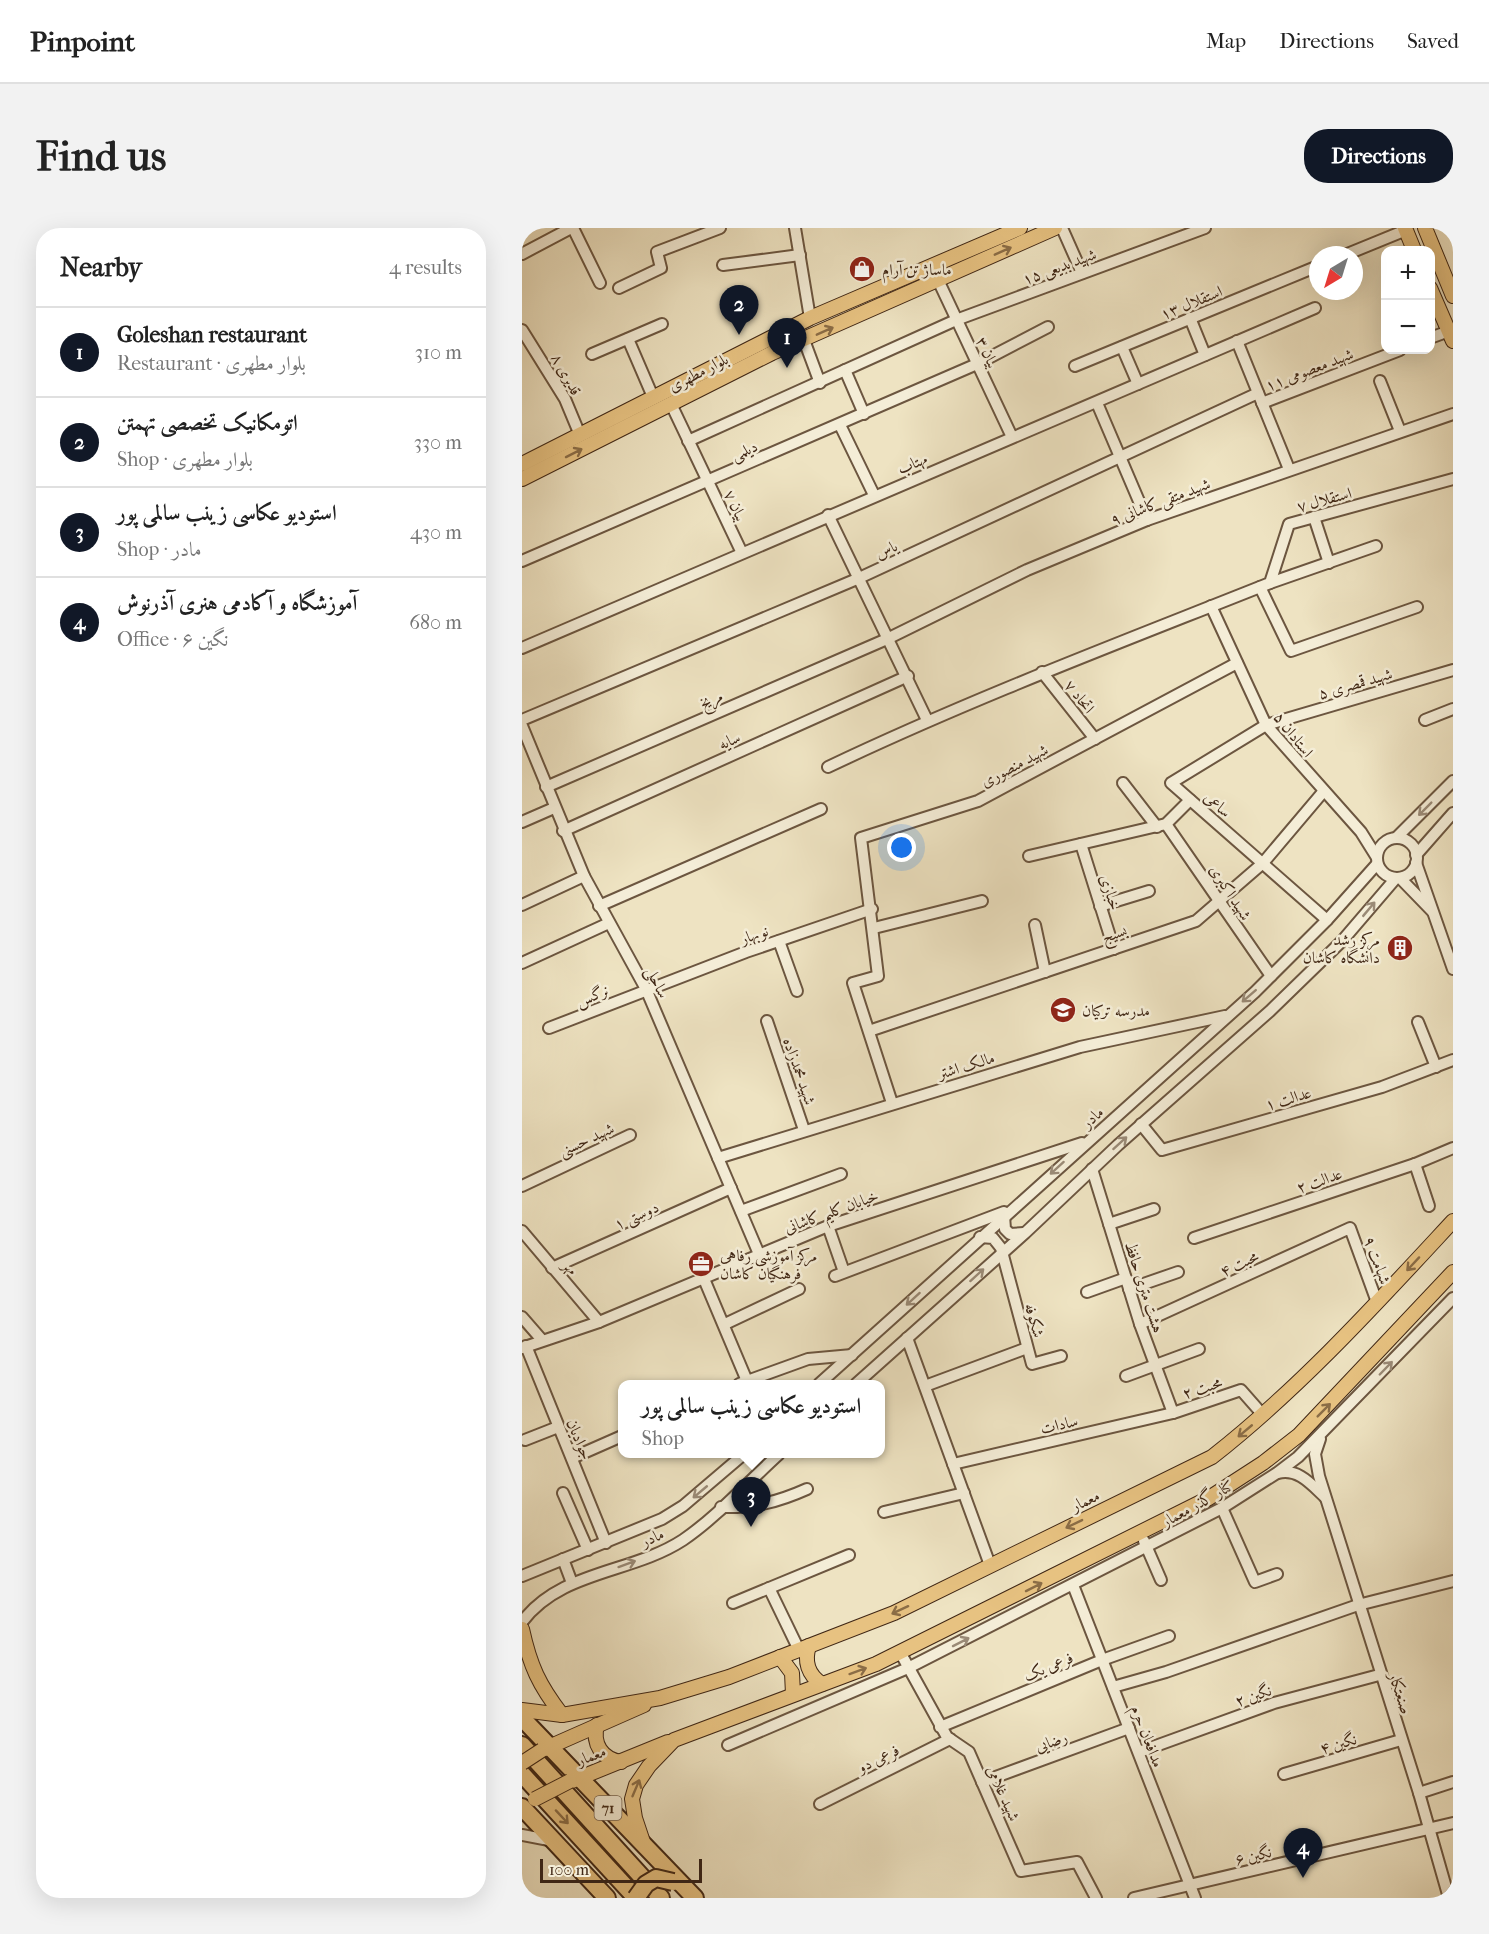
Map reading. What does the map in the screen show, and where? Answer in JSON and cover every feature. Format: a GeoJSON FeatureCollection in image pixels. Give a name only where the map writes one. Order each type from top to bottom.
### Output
{"type":"FeatureCollection","features":[{"type":"Feature","properties":{"kind":"highway","name":"71"},"geometry":{"type":"LineString","coordinates":[[522,1718],[574,1780],[643,1844],[695,1898]]}},
{"type":"Feature","properties":{"kind":"highway"},"geometry":{"type":"LineString","coordinates":[[522,1745],[661,1898]]}},
{"type":"Feature","properties":{"kind":"highway"},"geometry":{"type":"LineString","coordinates":[[522,1774],[636,1898],[646,1884],[656,1878],[673,1882],[695,1898]]}},
{"type":"Feature","properties":{"kind":"highway"},"geometry":{"type":"LineString","coordinates":[[525,1805],[554,1841],[608,1898]]}},
{"type":"Feature","properties":{"kind":"main road","name":"بلوار مطهری"},"geometry":{"type":"LineString","coordinates":[[522,464],[810,318],[1020,228]]}},
{"type":"Feature","properties":{"kind":"main road","name":"بلوار مطهری"},"geometry":{"type":"LineString","coordinates":[[522,479],[754,362],[1056,228]]}},
{"type":"Feature","properties":{"kind":"main road"},"geometry":{"type":"LineString","coordinates":[[1425,228],[1450,278],[1453,296]]}},
{"type":"Feature","properties":{"kind":"main road"},"geometry":{"type":"LineString","coordinates":[[1405,229],[1412,246]]}},
{"type":"Feature","properties":{"kind":"main road"},"geometry":{"type":"LineString","coordinates":[[1435,298],[1451,336]]}},
{"type":"Feature","properties":{"kind":"main road"},"geometry":{"type":"LineString","coordinates":[[747,350],[754,362]]}},
{"type":"Feature","properties":{"kind":"main road","name":"معمار"},"geometry":{"type":"LineString","coordinates":[[522,1763],[546,1748],[660,1698],[729,1677],[894,1613],[1212,1457],[1263,1415],[1377,1302],[1453,1221]]}},
{"type":"Feature","properties":{"kind":"main road","name":"معمار"},"geometry":{"type":"LineString","coordinates":[[525,1805],[574,1780],[876,1664],[1209,1498],[1299,1435],[1453,1272]]}},
{"type":"Feature","properties":{"kind":"main road"},"geometry":{"type":"LineString","coordinates":[[522,1629],[529,1661],[541,1688],[562,1715]]}},
{"type":"Feature","properties":{"kind":"main road"},"geometry":{"type":"LineString","coordinates":[[804,1648],[808,1667],[813,1677],[822,1684]]}},
{"type":"Feature","properties":{"kind":"main road"},"geometry":{"type":"LineString","coordinates":[[780,1657],[792,1673],[793,1694]]}},
{"type":"Feature","properties":{"kind":"main road","name":"معمار"},"geometry":{"type":"LineString","coordinates":[[522,1710],[562,1715],[660,1698]]}},
{"type":"Feature","properties":{"kind":"main road"},"geometry":{"type":"LineString","coordinates":[[597,1725],[595,1740],[600,1750],[609,1759],[621,1762]]}},
{"type":"Feature","properties":{"kind":"main road","name":"معمار"},"geometry":{"type":"LineString","coordinates":[[643,1844],[632,1799],[636,1785],[649,1766],[674,1740]]}},
{"type":"Feature","properties":{"kind":"street"},"geometry":{"type":"LineString","coordinates":[[522,254],[572,228],[600,283]]}},
{"type":"Feature","properties":{"kind":"street"},"geometry":{"type":"LineString","coordinates":[[620,288],[661,268],[657,252],[697,232],[720,228]]}},
{"type":"Feature","properties":{"kind":"street"},"geometry":{"type":"LineString","coordinates":[[795,228],[810,318]]}},
{"type":"Feature","properties":{"kind":"street"},"geometry":{"type":"LineString","coordinates":[[1062,228],[1082,273]]}},
{"type":"Feature","properties":{"kind":"street","name":"شهید بدیعی ۱۵"},"geometry":{"type":"LineString","coordinates":[[688,441],[957,320],[1205,228]]}},
{"type":"Feature","properties":{"kind":"street"},"geometry":{"type":"LineString","coordinates":[[1363,248],[1405,229]]}},
{"type":"Feature","properties":{"kind":"street"},"geometry":{"type":"LineString","coordinates":[[723,265],[800,255]]}},
{"type":"Feature","properties":{"kind":"street","name":"استقلال ۱۳"},"geometry":{"type":"LineString","coordinates":[[1075,366],[1309,270]]}},
{"type":"Feature","properties":{"kind":"street","name":"بیان ۳"},"geometry":{"type":"LineString","coordinates":[[938,280],[1012,437]]}},
{"type":"Feature","properties":{"kind":"street","name":"مهتاب"},"geometry":{"type":"LineString","coordinates":[[522,648],[874,495],[1097,403],[1237,340],[1315,308]]}},
{"type":"Feature","properties":{"kind":"street"},"geometry":{"type":"LineString","coordinates":[[1190,318],[1205,355]]}},
{"type":"Feature","properties":{"kind":"street"},"geometry":{"type":"LineString","coordinates":[[592,354],[662,324]]}},
{"type":"Feature","properties":{"kind":"street","name":"دیلمی"},"geometry":{"type":"LineString","coordinates":[[522,561],[978,364],[1048,327]]}},
{"type":"Feature","properties":{"kind":"street","name":"قدیری ۸"},"geometry":{"type":"LineString","coordinates":[[522,330],[560,390],[580,435]]}},
{"type":"Feature","properties":{"kind":"street"},"geometry":{"type":"LineString","coordinates":[[1435,338],[1451,336]]}},
{"type":"Feature","properties":{"kind":"street"},"geometry":{"type":"LineString","coordinates":[[628,339],[653,398]]}},
{"type":"Feature","properties":{"kind":"street"},"geometry":{"type":"LineString","coordinates":[[804,340],[820,383]]}},
{"type":"Feature","properties":{"kind":"street"},"geometry":{"type":"LineString","coordinates":[[1237,340],[1289,469]]}},
{"type":"Feature","properties":{"kind":"street"},"geometry":{"type":"LineString","coordinates":[[1122,347],[1138,384]]}},
{"type":"Feature","properties":{"kind":"street","name":"شهید معصومی ۱۱"},"geometry":{"type":"LineString","coordinates":[[1260,398],[1388,354]]}},
{"type":"Feature","properties":{"kind":"street"},"geometry":{"type":"LineString","coordinates":[[845,370],[864,414]]}},
{"type":"Feature","properties":{"kind":"street"},"geometry":{"type":"LineString","coordinates":[[1380,381],[1400,431]]}},
{"type":"Feature","properties":{"kind":"street","name":"یاس"},"geometry":{"type":"LineString","coordinates":[[522,720],[857,579],[1119,456],[1260,398]]}},
{"type":"Feature","properties":{"kind":"street"},"geometry":{"type":"LineString","coordinates":[[1097,403],[1147,520]]}},
{"type":"Feature","properties":{"kind":"street","name":"بیان ۷"},"geometry":{"type":"LineString","coordinates":[[671,404],[742,553]]}},
{"type":"Feature","properties":{"kind":"street","name":"شهید متقی کاشانی ۹"},"geometry":{"type":"LineString","coordinates":[[887,639],[1027,570],[1147,520],[1453,414]]}},
{"type":"Feature","properties":{"kind":"street"},"geometry":{"type":"LineString","coordinates":[[840,425],[874,495]]}},
{"type":"Feature","properties":{"kind":"street","name":"استقلال ۷"},"geometry":{"type":"LineString","coordinates":[[1265,585],[1289,524],[1453,479]]}},
{"type":"Feature","properties":{"kind":"street"},"geometry":{"type":"LineString","coordinates":[[828,515],[857,579],[908,676],[927,720]]}},
{"type":"Feature","properties":{"kind":"street"},"geometry":{"type":"LineString","coordinates":[[1314,517],[1329,562]]}},
{"type":"Feature","properties":{"kind":"street"},"geometry":{"type":"LineString","coordinates":[[828,767],[927,720],[1042,672],[1265,585],[1376,546]]}},
{"type":"Feature","properties":{"kind":"street"},"geometry":{"type":"LineString","coordinates":[[1265,585],[1291,651],[1417,607]]}},
{"type":"Feature","properties":{"kind":"street","name":"استادان ۵"},"geometry":{"type":"LineString","coordinates":[[1211,606],[1266,725],[1323,792],[1361,832],[1377,860]]}},
{"type":"Feature","properties":{"kind":"street","name":"مریخ"},"geometry":{"type":"LineString","coordinates":[[546,787],[887,639]]}},
{"type":"Feature","properties":{"kind":"street","name":"شهید منصوری"},"geometry":{"type":"LineString","coordinates":[[872,909],[861,838],[978,801],[1237,663]]}},
{"type":"Feature","properties":{"kind":"street","name":"شهید قمصری ۵"},"geometry":{"type":"LineString","coordinates":[[1266,725],[1453,670]]}},
{"type":"Feature","properties":{"kind":"street","name":"اتحاد ۷"},"geometry":{"type":"LineString","coordinates":[[1042,672],[1095,739]]}},
{"type":"Feature","properties":{"kind":"street","name":"سایه"},"geometry":{"type":"LineString","coordinates":[[563,831],[908,676]]}},
{"type":"Feature","properties":{"kind":"street"},"geometry":{"type":"LineString","coordinates":[[1425,720],[1453,709]]}},
{"type":"Feature","properties":{"kind":"street","name":"ساعی"},"geometry":{"type":"LineString","coordinates":[[1266,725],[1171,783],[1327,920]]}},
{"type":"Feature","properties":{"kind":"street","name":"ساحلی"},"geometry":{"type":"LineString","coordinates":[[524,734],[563,831],[584,876],[646,989],[759,1254]]}},
{"type":"Feature","properties":{"kind":"street"},"geometry":{"type":"LineString","coordinates":[[1434,914],[1398,878],[1383,872],[1377,860],[1382,843],[1392,838],[1453,781]]}},
{"type":"Feature","properties":{"kind":"street","name":"شهید اکبری"},"geometry":{"type":"LineString","coordinates":[[1123,783],[1191,857],[1218,903],[1271,976]]}},
{"type":"Feature","properties":{"kind":"street","name":"بسیج"},"geometry":{"type":"LineString","coordinates":[[869,1031],[1196,921],[1263,863],[1323,792]]}},
{"type":"Feature","properties":{"kind":"street"},"geometry":{"type":"LineString","coordinates":[[1029,856],[1161,826],[1190,800]]}},
{"type":"Feature","properties":{"kind":"street"},"geometry":{"type":"LineString","coordinates":[[522,822],[554,808]]}},
{"type":"Feature","properties":{"kind":"street"},"geometry":{"type":"LineString","coordinates":[[599,906],[821,809]]}},
{"type":"Feature","properties":{"kind":"street"},"geometry":{"type":"LineString","coordinates":[[860,1380],[1310,972],[1342,941],[1398,878],[1412,871],[1416,859],[1453,813]]}},
{"type":"Feature","properties":{"kind":"street"},"geometry":{"type":"LineString","coordinates":[[1361,832],[1407,840],[1416,859],[1453,969]]}},
{"type":"Feature","properties":{"kind":"street","name":"خبازی"},"geometry":{"type":"LineString","coordinates":[[1081,844],[1114,949]]}},
{"type":"Feature","properties":{"kind":"street","name":"مادر"},"geometry":{"type":"LineString","coordinates":[[824,1380],[1271,976],[1327,920],[1377,860]]}},
{"type":"Feature","properties":{"kind":"street"},"geometry":{"type":"LineString","coordinates":[[522,905],[584,876]]}},
{"type":"Feature","properties":{"kind":"street"},"geometry":{"type":"LineString","coordinates":[[1100,906],[1149,891]]}},
{"type":"Feature","properties":{"kind":"street"},"geometry":{"type":"LineString","coordinates":[[874,928],[981,900]]}},
{"type":"Feature","properties":{"kind":"street"},"geometry":{"type":"LineString","coordinates":[[872,909],[878,976],[853,983],[892,1103]]}},
{"type":"Feature","properties":{"kind":"street","name":"نوبهار"},"geometry":{"type":"LineString","coordinates":[[646,989],[872,909]]}},
{"type":"Feature","properties":{"kind":"street"},"geometry":{"type":"LineString","coordinates":[[522,963],[609,924]]}},
{"type":"Feature","properties":{"kind":"street"},"geometry":{"type":"LineString","coordinates":[[1035,925],[1045,972]]}},
{"type":"Feature","properties":{"kind":"street"},"geometry":{"type":"LineString","coordinates":[[779,941],[797,991]]}},
{"type":"Feature","properties":{"kind":"street","name":"نرگس"},"geometry":{"type":"LineString","coordinates":[[549,1028],[646,989]]}},
{"type":"Feature","properties":{"kind":"street","name":"مالک اشتر"},"geometry":{"type":"LineString","coordinates":[[718,1158],[1080,1047],[1226,1016]]}},
{"type":"Feature","properties":{"kind":"street","name":"شهید محمدزاده"},"geometry":{"type":"LineString","coordinates":[[767,1021],[804,1130]]}},
{"type":"Feature","properties":{"kind":"street"},"geometry":{"type":"LineString","coordinates":[[1418,1022],[1436,1067]]}},
{"type":"Feature","properties":{"kind":"street","name":"عدالت ۱"},"geometry":{"type":"LineString","coordinates":[[1141,1124],[1162,1150],[1382,1087],[1453,1060]]}},
{"type":"Feature","properties":{"kind":"street","name":"شهید حسنی"},"geometry":{"type":"LineString","coordinates":[[522,1186],[630,1135]]}},
{"type":"Feature","properties":{"kind":"street","name":"خیابان کلیم کاشانی"},"geometry":{"type":"LineString","coordinates":[[524,1347],[599,1322],[828,1226],[1088,1141]]}},
{"type":"Feature","properties":{"kind":"street","name":"عدالت ۲"},"geometry":{"type":"LineString","coordinates":[[1194,1238],[1415,1164],[1453,1148]]}},
{"type":"Feature","properties":{"kind":"street"},"geometry":{"type":"LineString","coordinates":[[1415,1164],[1429,1206]]}},
{"type":"Feature","properties":{"kind":"street","name":"هشت متری حافظ"},"geometry":{"type":"LineString","coordinates":[[1092,1169],[1140,1324],[1173,1413]]}},
{"type":"Feature","properties":{"kind":"street"},"geometry":{"type":"LineString","coordinates":[[741,1211],[841,1174]]}},
{"type":"Feature","properties":{"kind":"street","name":"دوستی ۱"},"geometry":{"type":"LineString","coordinates":[[552,1268],[731,1188]]}},
{"type":"Feature","properties":{"kind":"street"},"geometry":{"type":"LineString","coordinates":[[1109,1224],[1154,1209]]}},
{"type":"Feature","properties":{"kind":"street"},"geometry":{"type":"LineString","coordinates":[[828,1226],[839,1274],[1007,1213],[1005,1229],[1010,1234],[1025,1233]]}},
{"type":"Feature","properties":{"kind":"street","name":"شهامت ۹"},"geometry":{"type":"LineString","coordinates":[[1350,1228],[1377,1302]]}},
{"type":"Feature","properties":{"kind":"street","name":"محبت ۴"},"geometry":{"type":"LineString","coordinates":[[1140,1324],[1350,1228]]}},
{"type":"Feature","properties":{"kind":"street","name":"مهر"},"geometry":{"type":"LineString","coordinates":[[522,1231],[599,1322]]}},
{"type":"Feature","properties":{"kind":"street"},"geometry":{"type":"LineString","coordinates":[[980,1237],[993,1238],[1000,1248],[1000,1254]]}},
{"type":"Feature","properties":{"kind":"street","name":"شکوفه"},"geometry":{"type":"LineString","coordinates":[[1000,1254],[1032,1364],[1061,1356]]}},
{"type":"Feature","properties":{"kind":"street"},"geometry":{"type":"LineString","coordinates":[[1087,1292],[1178,1272]]}},
{"type":"Feature","properties":{"kind":"street"},"geometry":{"type":"LineString","coordinates":[[704,1279],[725,1324],[742,1380]]}},
{"type":"Feature","properties":{"kind":"street"},"geometry":{"type":"LineString","coordinates":[[725,1324],[799,1289]]}},
{"type":"Feature","properties":{"kind":"street","name":"کنار گذر معمار"},"geometry":{"type":"LineString","coordinates":[[728,1745],[908,1668],[1222,1508],[1277,1473],[1325,1431],[1453,1298]]}},
{"type":"Feature","properties":{"kind":"street"},"geometry":{"type":"LineString","coordinates":[[522,1317],[542,1340]]}},
{"type":"Feature","properties":{"kind":"street"},"geometry":{"type":"LineString","coordinates":[[907,1338],[990,1565]]}},
{"type":"Feature","properties":{"kind":"street","name":"جوادیان"},"geometry":{"type":"LineString","coordinates":[[524,1347],[606,1543]]}},
{"type":"Feature","properties":{"kind":"street"},"geometry":{"type":"LineString","coordinates":[[925,1386],[1027,1348]]}},
{"type":"Feature","properties":{"kind":"street"},"geometry":{"type":"LineString","coordinates":[[1126,1376],[1199,1349]]}},
{"type":"Feature","properties":{"kind":"street"},"geometry":{"type":"LineString","coordinates":[[751,1380],[808,1359],[852,1355]]}},
{"type":"Feature","properties":{"kind":"street","name":"محبت ۲"},"geometry":{"type":"LineString","coordinates":[[1173,1413],[1241,1390],[1263,1415]]}},
{"type":"Feature","properties":{"kind":"street","name":"سادات"},"geometry":{"type":"LineString","coordinates":[[953,1464],[1173,1413]]}},
{"type":"Feature","properties":{"kind":"street"},"geometry":{"type":"LineString","coordinates":[[525,1440],[558,1427]]}},
{"type":"Feature","properties":{"kind":"street","name":"صنعتکار"},"geometry":{"type":"LineString","coordinates":[[1325,1431],[1316,1444],[1315,1454],[1325,1497],[1419,1793],[1449,1898]]}},
{"type":"Feature","properties":{"kind":"street"},"geometry":{"type":"LineString","coordinates":[[572,1458],[618,1438]]}},
{"type":"Feature","properties":{"kind":"street","name":"مادر"},"geometry":{"type":"LineString","coordinates":[[522,1576],[606,1543],[683,1506],[739,1458]]}},
{"type":"Feature","properties":{"kind":"street","name":"مادر"},"geometry":{"type":"LineString","coordinates":[[522,1622],[534,1606],[572,1583],[631,1563],[682,1540],[775,1458]]}},
{"type":"Feature","properties":{"kind":"street"},"geometry":{"type":"LineString","coordinates":[[1277,1473],[1287,1471],[1297,1474],[1325,1497]]}},
{"type":"Feature","properties":{"kind":"street"},"geometry":{"type":"LineString","coordinates":[[721,1507],[749,1508],[777,1502],[807,1489]]}},
{"type":"Feature","properties":{"kind":"street"},"geometry":{"type":"LineString","coordinates":[[884,1512],[964,1493]]}},
{"type":"Feature","properties":{"kind":"street"},"geometry":{"type":"LineString","coordinates":[[563,1494],[588,1550]]}},
{"type":"Feature","properties":{"kind":"street"},"geometry":{"type":"LineString","coordinates":[[1222,1508],[1255,1582],[1277,1574]]}},
{"type":"Feature","properties":{"kind":"street"},"geometry":{"type":"LineString","coordinates":[[1140,1533],[1161,1580]]}},
{"type":"Feature","properties":{"kind":"street"},"geometry":{"type":"LineString","coordinates":[[733,1603],[849,1555]]}},
{"type":"Feature","properties":{"kind":"street"},"geometry":{"type":"LineString","coordinates":[[563,1559],[572,1583]]}},
{"type":"Feature","properties":{"kind":"street"},"geometry":{"type":"LineString","coordinates":[[1113,1687],[1166,1672],[1358,1605],[1453,1581]]}},
{"type":"Feature","properties":{"kind":"street","name":"مدافعان حرم"},"geometry":{"type":"LineString","coordinates":[[1073,1585],[1195,1898]]}},
{"type":"Feature","properties":{"kind":"street"},"geometry":{"type":"LineString","coordinates":[[769,1588],[804,1648]]}},
{"type":"Feature","properties":{"kind":"street","name":"فرعی یک"},"geometry":{"type":"LineString","coordinates":[[940,1726],[1102,1660],[1169,1636]]}},
{"type":"Feature","properties":{"kind":"street","name":"شهید غلامی"},"geometry":{"type":"LineString","coordinates":[[900,1652],[940,1726],[950,1739],[969,1752],[1021,1871],[1077,1862],[1096,1898]]}},
{"type":"Feature","properties":{"kind":"street","name":"نگین ۲"},"geometry":{"type":"LineString","coordinates":[[1138,1752],[1274,1703],[1380,1675]]}},
{"type":"Feature","properties":{"kind":"street","name":"رضایی"},"geometry":{"type":"LineString","coordinates":[[982,1782],[1129,1728]]}},
{"type":"Feature","properties":{"kind":"street","name":"فرعی دو"},"geometry":{"type":"LineString","coordinates":[[820,1804],[950,1739]]}},
{"type":"Feature","properties":{"kind":"street","name":"نگین ۴"},"geometry":{"type":"LineString","coordinates":[[1284,1774],[1401,1740]]}},
{"type":"Feature","properties":{"kind":"street"},"geometry":{"type":"LineString","coordinates":[[1419,1793],[1453,1782]]}},
{"type":"Feature","properties":{"kind":"street","name":"نگین ۶"},"geometry":{"type":"LineString","coordinates":[[1134,1898],[1453,1823]]}},
{"type":"Feature","properties":{"kind":"street"},"geometry":{"type":"LineString","coordinates":[[522,1835],[554,1841]]}},
{"type":"Feature","properties":{"kind":"place","name":"ماساژ تن آرام"},"geometry":{"type":"Point","coordinates":[862,269]}},
{"type":"Feature","properties":{"kind":"place","name":"اتومکانیک تخصصی تهمتن"},"geometry":{"type":"Point","coordinates":[739,335]}},
{"type":"Feature","properties":{"kind":"place","name":"Goleshan restaurant"},"geometry":{"type":"Point","coordinates":[787,368]}},
{"type":"Feature","properties":{"kind":"place","name":"مرکز رشد دانشگاه کاشان"},"geometry":{"type":"Point","coordinates":[1400,948]}},
{"type":"Feature","properties":{"kind":"place","name":"مدرسه ترکیان"},"geometry":{"type":"Point","coordinates":[1063,1010]}},
{"type":"Feature","properties":{"kind":"place","name":"مرکز آموزشی رفاهی فرهنگیان کاشان"},"geometry":{"type":"Point","coordinates":[701,1264]}},
{"type":"Feature","properties":{"kind":"place","name":"استودیو عکاسی زینب سالمی پور"},"geometry":{"type":"Point","coordinates":[751,1527]}},
{"type":"Feature","properties":{"kind":"place","name":"آموزشگاه و آکادمی هنری آذرنوش"},"geometry":{"type":"Point","coordinates":[1303,1878]}}]}
